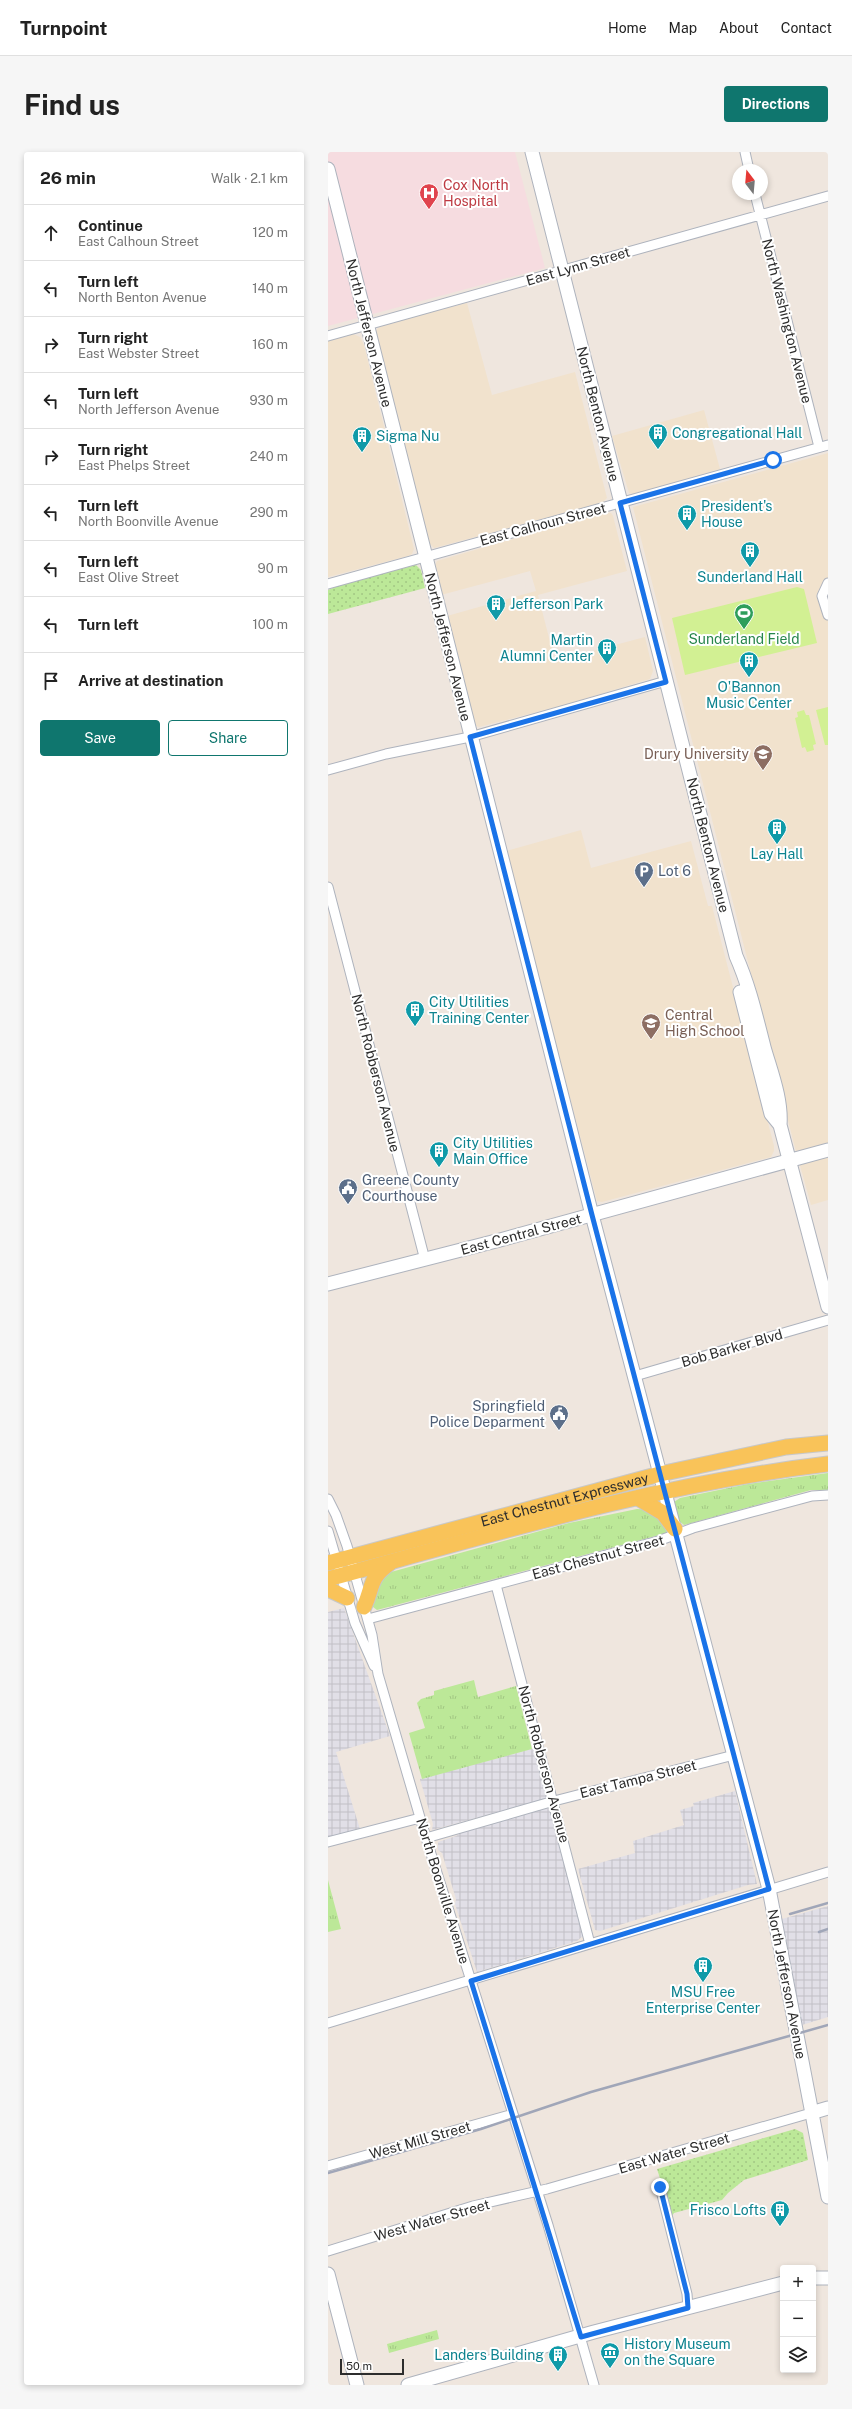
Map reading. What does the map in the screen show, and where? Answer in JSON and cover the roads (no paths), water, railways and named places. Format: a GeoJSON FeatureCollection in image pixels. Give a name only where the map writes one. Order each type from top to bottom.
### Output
{"type":"FeatureCollection","features":[{"type":"Feature","properties":{"kind":"main road","name":"North Benton Avenue"},"geometry":{"type":"LineString","coordinates":[[532,152],[736,956],[744,974],[775,1088],[781,1112],[780,1125],[828,1308]]}},
{"type":"Feature","properties":{"kind":"main road","name":"North Jefferson Avenue"},"geometry":{"type":"LineString","coordinates":[[328,169],[368,325],[424,556],[592,1215],[769,1889],[785,1963],[811,2114],[828,2197]]}},
{"type":"Feature","properties":{"kind":"main road","name":"East Central Street"},"geometry":{"type":"LineString","coordinates":[[328,1284],[425,1260],[828,1150]]}},
{"type":"Feature","properties":{"kind":"main road","name":"East Chestnut Expressway"},"geometry":{"type":"LineString","coordinates":[[338,1560],[660,1474],[786,1447],[828,1443]]}},
{"type":"Feature","properties":{"kind":"main road","name":"East Chestnut Expressway"},"geometry":{"type":"LineString","coordinates":[[341,1575],[541,1521],[665,1491],[738,1476],[828,1464]]}},
{"type":"Feature","properties":{"kind":"main road"},"geometry":{"type":"LineString","coordinates":[[638,1498],[663,1512],[676,1532]]}},
{"type":"Feature","properties":{"kind":"main road"},"geometry":{"type":"LineString","coordinates":[[366,1613],[372,1581],[378,1572],[394,1561]]}},
{"type":"Feature","properties":{"kind":"main road"},"geometry":{"type":"LineString","coordinates":[[328,1589],[347,1598]]}},
{"type":"Feature","properties":{"kind":"main road"},"geometry":{"type":"LineString","coordinates":[[811,2114],[828,2108]]}},
{"type":"Feature","properties":{"kind":"main road"},"geometry":{"type":"LineString","coordinates":[[328,2274],[358,2385]]}},
{"type":"Feature","properties":{"kind":"main road"},"geometry":{"type":"LineString","coordinates":[[816,2278],[828,2278]]}},
{"type":"Feature","properties":{"kind":"main road"},"geometry":{"type":"LineString","coordinates":[[408,2385],[780,2284]]}},
{"type":"Feature","properties":{"kind":"street"},"geometry":{"type":"LineString","coordinates":[[745,152],[748,164]]}},
{"type":"Feature","properties":{"kind":"street","name":"East Lynn Street"},"geometry":{"type":"LineString","coordinates":[[328,336],[828,196]]}},
{"type":"Feature","properties":{"kind":"street","name":"North Washington Avenue"},"geometry":{"type":"LineString","coordinates":[[756,200],[824,446]]}},
{"type":"Feature","properties":{"kind":"street","name":"East Calhoun Street"},"geometry":{"type":"LineString","coordinates":[[328,584],[424,556],[824,446]]}},
{"type":"Feature","properties":{"kind":"street"},"geometry":{"type":"LineString","coordinates":[[828,583],[822,596],[828,615]]}},
{"type":"Feature","properties":{"kind":"street"},"geometry":{"type":"LineString","coordinates":[[328,770],[386,754],[470,737],[666,682]]}},
{"type":"Feature","properties":{"kind":"street","name":"North Robberson Avenue"},"geometry":{"type":"LineString","coordinates":[[328,887],[425,1260]]}},
{"type":"Feature","properties":{"kind":"street","name":"Bob Barker Blvd"},"geometry":{"type":"LineString","coordinates":[[635,1376],[828,1320]]}},
{"type":"Feature","properties":{"kind":"street","name":"East Chestnut Street"},"geometry":{"type":"LineString","coordinates":[[366,1613],[496,1585],[676,1532],[812,1496],[828,1495]]}},
{"type":"Feature","properties":{"kind":"street","name":"North Boonville Avenue"},"geometry":{"type":"LineString","coordinates":[[328,1500],[336,1515],[338,1560],[341,1575],[366,1613],[378,1674],[420,1818],[537,2191],[594,2385]]}},
{"type":"Feature","properties":{"kind":"street","name":"North Boonville Avenue"},"geometry":{"type":"LineString","coordinates":[[328,1530],[338,1560],[347,1598],[361,1640],[378,1674]]}},
{"type":"Feature","properties":{"kind":"street","name":"North Robberson Avenue"},"geometry":{"type":"LineString","coordinates":[[496,1585],[554,1800],[590,1944]]}},
{"type":"Feature","properties":{"kind":"street","name":"East Tampa Street"},"geometry":{"type":"LineString","coordinates":[[426,1838],[554,1800],[734,1755]]}},
{"type":"Feature","properties":{"kind":"street"},"geometry":{"type":"LineString","coordinates":[[328,1842],[420,1818]]}},
{"type":"Feature","properties":{"kind":"street"},"geometry":{"type":"LineString","coordinates":[[328,2023],[828,1872]]}},
{"type":"Feature","properties":{"kind":"street","name":"West Mill Street"},"geometry":{"type":"LineString","coordinates":[[328,2166],[513,2114]]}},
{"type":"Feature","properties":{"kind":"street","name":"East Water Street"},"geometry":{"type":"LineString","coordinates":[[537,2191],[811,2114]]}},
{"type":"Feature","properties":{"kind":"street"},"geometry":{"type":"LineString","coordinates":[[660,2187],[687,2294],[688,2308]]}},
{"type":"Feature","properties":{"kind":"street","name":"West Water Street"},"geometry":{"type":"LineString","coordinates":[[328,2251],[473,2206],[537,2191]]}},
{"type":"Feature","properties":{"kind":"railway"},"geometry":{"type":"LineString","coordinates":[[790,1914],[828,1903]]}},
{"type":"Feature","properties":{"kind":"railway"},"geometry":{"type":"LineString","coordinates":[[819,1932],[828,1929]]}},
{"type":"Feature","properties":{"kind":"railway"},"geometry":{"type":"LineString","coordinates":[[328,2173],[481,2129],[591,2092],[828,2025]]}},
{"type":"Feature","properties":{"kind":"place","name":"Cox North Hospital"},"geometry":{"type":"Point","coordinates":[429,210]}},
{"type":"Feature","properties":{"kind":"place","name":"Congregational Hall"},"geometry":{"type":"Point","coordinates":[658,450]}},
{"type":"Feature","properties":{"kind":"place","name":"Sigma Nu"},"geometry":{"type":"Point","coordinates":[362,453]}},
{"type":"Feature","properties":{"kind":"place","name":"President's House"},"geometry":{"type":"Point","coordinates":[687,531]}},
{"type":"Feature","properties":{"kind":"place","name":"Sunderland Hall"},"geometry":{"type":"Point","coordinates":[750,568]}},
{"type":"Feature","properties":{"kind":"place","name":"Jefferson Park"},"geometry":{"type":"Point","coordinates":[496,621]}},
{"type":"Feature","properties":{"kind":"place","name":"Sunderland Field"},"geometry":{"type":"Point","coordinates":[744,630]}},
{"type":"Feature","properties":{"kind":"place","name":"Martin Alumni Center"},"geometry":{"type":"Point","coordinates":[607,665]}},
{"type":"Feature","properties":{"kind":"place","name":"O'Bannon Music Center"},"geometry":{"type":"Point","coordinates":[749,678]}},
{"type":"Feature","properties":{"kind":"place","name":"Drury University"},"geometry":{"type":"Point","coordinates":[763,771]}},
{"type":"Feature","properties":{"kind":"place","name":"Lay Hall"},"geometry":{"type":"Point","coordinates":[777,845]}},
{"type":"Feature","properties":{"kind":"place","name":"Lot 6"},"geometry":{"type":"Point","coordinates":[644,888]}},
{"type":"Feature","properties":{"kind":"place","name":"City Utilities Training Center"},"geometry":{"type":"Point","coordinates":[415,1027]}},
{"type":"Feature","properties":{"kind":"place","name":"Central High School"},"geometry":{"type":"Point","coordinates":[651,1040]}},
{"type":"Feature","properties":{"kind":"place","name":"City Utilities Main Office"},"geometry":{"type":"Point","coordinates":[439,1168]}},
{"type":"Feature","properties":{"kind":"place","name":"Greene County Courthouse"},"geometry":{"type":"Point","coordinates":[348,1205]}},
{"type":"Feature","properties":{"kind":"place","name":"Springfield Police Deparment"},"geometry":{"type":"Point","coordinates":[559,1431]}},
{"type":"Feature","properties":{"kind":"place","name":"MSU Free Enterprise Center"},"geometry":{"type":"Point","coordinates":[703,1983]}},
{"type":"Feature","properties":{"kind":"place","name":"Frisco Lofts"},"geometry":{"type":"Point","coordinates":[780,2227]}},
{"type":"Feature","properties":{"kind":"place","name":"History Museum on the Square"},"geometry":{"type":"Point","coordinates":[610,2369]}},
{"type":"Feature","properties":{"kind":"place","name":"Landers Building"},"geometry":{"type":"Point","coordinates":[558,2372]}}]}
